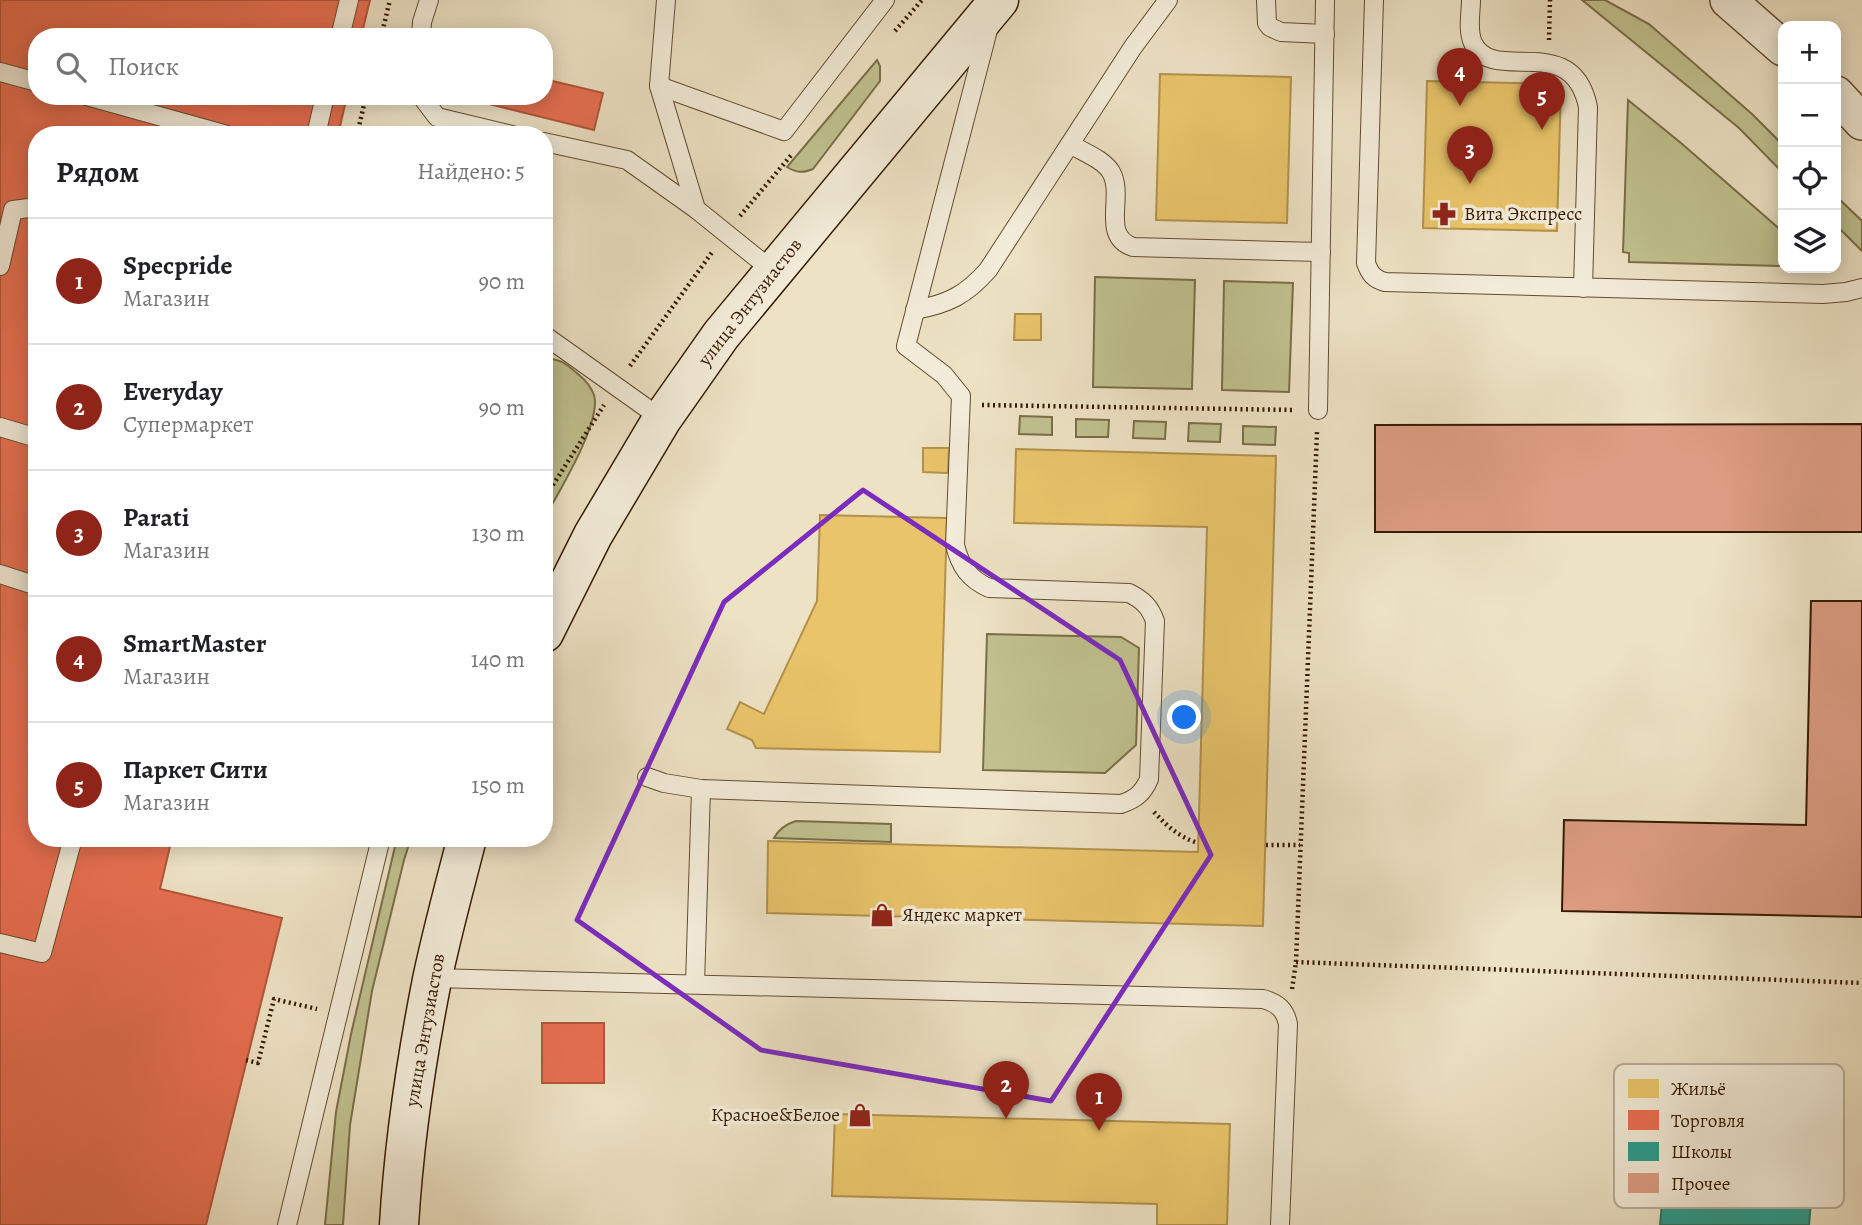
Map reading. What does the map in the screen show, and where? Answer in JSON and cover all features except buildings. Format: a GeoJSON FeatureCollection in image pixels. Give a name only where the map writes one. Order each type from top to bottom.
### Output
{"type":"FeatureCollection","features":[{"type":"Feature","properties":{"kind":"main road","name":"улица Энтузиастов"},"geometry":{"type":"LineString","coordinates":[[553,615],[593,535],[662,419],[721,335],[996,4]]}},
{"type":"Feature","properties":{"kind":"main road","name":"улица Энтузиастов"},"geometry":{"type":"LineString","coordinates":[[399,1225],[414,1082],[433,978],[465,847]]}},
{"type":"Feature","properties":{"kind":"street"},"geometry":{"type":"LineString","coordinates":[[1728,0],[1778,44]]}},
{"type":"Feature","properties":{"kind":"street"},"geometry":{"type":"LineString","coordinates":[[1841,99],[1862,122]]}},
{"type":"Feature","properties":{"kind":"lane"},"geometry":{"type":"LineString","coordinates":[[342,28],[349,0]]}},
{"type":"Feature","properties":{"kind":"lane"},"geometry":{"type":"LineString","coordinates":[[422,28],[429,0]]}},
{"type":"Feature","properties":{"kind":"lane"},"geometry":{"type":"LineString","coordinates":[[666,0],[659,86],[696,209]]}},
{"type":"Feature","properties":{"kind":"lane"},"geometry":{"type":"LineString","coordinates":[[659,86],[784,131],[885,0]]}},
{"type":"Feature","properties":{"kind":"lane"},"geometry":{"type":"LineString","coordinates":[[915,310],[951,300],[977,282],[988,270],[1144,31],[1168,0]]}},
{"type":"Feature","properties":{"kind":"lane"},"geometry":{"type":"LineString","coordinates":[[1266,0],[1266,23],[1277,32],[1325,34]]}},
{"type":"Feature","properties":{"kind":"lane"},"geometry":{"type":"LineString","coordinates":[[1318,411],[1325,0]]}},
{"type":"Feature","properties":{"kind":"lane"},"geometry":{"type":"LineString","coordinates":[[1374,0],[1367,263],[1373,276],[1385,282],[1823,294],[1862,288]]}},
{"type":"Feature","properties":{"kind":"lane"},"geometry":{"type":"LineString","coordinates":[[1471,0],[1470,35],[1479,52],[1497,61],[1548,62],[1559,66],[1577,82],[1586,99],[1588,107],[1583,288]]}},
{"type":"Feature","properties":{"kind":"lane"},"geometry":{"type":"LineString","coordinates":[[647,777],[701,789],[1121,804],[1140,795],[1149,779],[1155,621],[1152,613],[1141,599],[1129,593],[989,588],[970,577],[958,559],[955,545],[961,396],[944,375],[906,346],[996,4]]}},
{"type":"Feature","properties":{"kind":"lane"},"geometry":{"type":"LineString","coordinates":[[0,72],[28,80]]}},
{"type":"Feature","properties":{"kind":"lane"},"geometry":{"type":"LineString","coordinates":[[119,105],[195,126]]}},
{"type":"Feature","properties":{"kind":"lane"},"geometry":{"type":"LineString","coordinates":[[318,126],[323,105]]}},
{"type":"Feature","properties":{"kind":"lane"},"geometry":{"type":"LineString","coordinates":[[428,105],[437,117],[474,126]]}},
{"type":"Feature","properties":{"kind":"lane"},"geometry":{"type":"LineString","coordinates":[[553,144],[627,160],[696,209],[773,271]]}},
{"type":"Feature","properties":{"kind":"lane"},"geometry":{"type":"LineString","coordinates":[[1070,144],[1104,163],[1110,171],[1116,189],[1115,228],[1126,245],[1321,252]]}},
{"type":"Feature","properties":{"kind":"lane"},"geometry":{"type":"LineString","coordinates":[[0,266],[13,210],[28,208]]}},
{"type":"Feature","properties":{"kind":"lane"},"geometry":{"type":"LineString","coordinates":[[553,341],[662,419]]}},
{"type":"Feature","properties":{"kind":"lane"},"geometry":{"type":"LineString","coordinates":[[0,427],[28,435]]}},
{"type":"Feature","properties":{"kind":"lane"},"geometry":{"type":"LineString","coordinates":[[0,574],[28,583]]}},
{"type":"Feature","properties":{"kind":"lane"},"geometry":{"type":"LineString","coordinates":[[695,984],[701,789]]}},
{"type":"Feature","properties":{"kind":"lane"},"geometry":{"type":"LineString","coordinates":[[0,943],[42,953],[71,847]]}},
{"type":"Feature","properties":{"kind":"lane"},"geometry":{"type":"LineString","coordinates":[[287,1225],[379,847]]}},
{"type":"Feature","properties":{"kind":"lane"},"geometry":{"type":"LineString","coordinates":[[433,978],[1263,999],[1282,1008],[1288,1024],[1280,1225]]}},
{"type":"Feature","properties":{"kind":"path"},"geometry":{"type":"LineString","coordinates":[[383,28],[390,0]]}},
{"type":"Feature","properties":{"kind":"path"},"geometry":{"type":"LineString","coordinates":[[1548,62],[1550,0]]}},
{"type":"Feature","properties":{"kind":"path"},"geometry":{"type":"LineString","coordinates":[[359,126],[364,105]]}},
{"type":"Feature","properties":{"kind":"path"},"geometry":{"type":"LineString","coordinates":[[960,404],[1318,411],[1296,962],[1292,990],[1282,1008]]}},
{"type":"Feature","properties":{"kind":"path"},"geometry":{"type":"LineString","coordinates":[[1140,795],[1167,827],[1198,843]]}},
{"type":"Feature","properties":{"kind":"path"},"geometry":{"type":"LineString","coordinates":[[1266,845],[1300,845]]}},
{"type":"Feature","properties":{"kind":"path"},"geometry":{"type":"LineString","coordinates":[[1296,962],[1862,983]]}},
{"type":"Feature","properties":{"kind":"path"},"geometry":{"type":"LineString","coordinates":[[246,1060],[258,1063],[274,999],[338,1014]]}},
{"type":"Feature","properties":{"kind":"highlighted area"},"geometry":{"type":"Polygon","coordinates":[[[863,490],[1120,660],[1211,855],[1051,1101],[761,1050],[577,920],[724,602],[863,490]]]}},
{"type":"Feature","properties":{"kind":"green space"},"geometry":{"type":"Polygon","coordinates":[[[1582,0],[1605,0],[1649,24],[1778,140],[1778,168],[1739,128],[1582,0]]]}},
{"type":"Feature","properties":{"kind":"green space"},"geometry":{"type":"Polygon","coordinates":[[[877,60],[880,66],[880,81],[813,169],[800,172],[787,167],[877,60]]]}},
{"type":"Feature","properties":{"kind":"green space"},"geometry":{"type":"Polygon","coordinates":[[[1628,100],[1778,228],[1778,266],[1629,262],[1629,253],[1623,252],[1628,100]]]}},
{"type":"Feature","properties":{"kind":"green space"},"geometry":{"type":"Polygon","coordinates":[[[1841,201],[1862,221],[1862,251],[1841,230],[1841,201]]]}},
{"type":"Feature","properties":{"kind":"green space"},"geometry":{"type":"Polygon","coordinates":[[[1095,277],[1195,280],[1192,389],[1093,387],[1095,277]]]}},
{"type":"Feature","properties":{"kind":"green space"},"geometry":{"type":"Polygon","coordinates":[[[1224,281],[1293,283],[1289,392],[1222,390],[1224,281]]]}},
{"type":"Feature","properties":{"kind":"green space"},"geometry":{"type":"Polygon","coordinates":[[[553,360],[563,362],[583,378],[594,395],[592,422],[553,502],[553,360]]]}},
{"type":"Feature","properties":{"kind":"green space"},"geometry":{"type":"Polygon","coordinates":[[[1020,416],[1052,417],[1052,435],[1019,434],[1020,416]]]}},
{"type":"Feature","properties":{"kind":"green space"},"geometry":{"type":"Polygon","coordinates":[[[1076,419],[1109,420],[1108,437],[1076,437],[1076,419]]]}},
{"type":"Feature","properties":{"kind":"green space"},"geometry":{"type":"Polygon","coordinates":[[[1134,421],[1166,422],[1165,439],[1133,438],[1134,421]]]}},
{"type":"Feature","properties":{"kind":"green space"},"geometry":{"type":"Polygon","coordinates":[[[1189,423],[1221,424],[1220,442],[1188,441],[1189,423]]]}},
{"type":"Feature","properties":{"kind":"green space"},"geometry":{"type":"Polygon","coordinates":[[[1243,426],[1276,427],[1275,445],[1243,444],[1243,426]]]}},
{"type":"Feature","properties":{"kind":"green space"},"geometry":{"type":"Polygon","coordinates":[[[987,634],[1121,637],[1139,648],[1136,745],[1105,773],[983,770],[987,634]]]}},
{"type":"Feature","properties":{"kind":"green space"},"geometry":{"type":"Polygon","coordinates":[[[796,821],[891,824],[891,842],[774,838],[783,827],[796,821]]]}},
{"type":"Feature","properties":{"kind":"green space"},"geometry":{"type":"Polygon","coordinates":[[[395,847],[408,847],[372,991],[350,1125],[343,1225],[325,1225],[336,1112],[351,1034],[395,847]]]}},
{"type":"Feature","properties":{"kind":"place","name":"SmartMaster"},"geometry":{"type":"Point","coordinates":[1460,106]}},
{"type":"Feature","properties":{"kind":"place","name":"Паркет Сити"},"geometry":{"type":"Point","coordinates":[1542,130]}},
{"type":"Feature","properties":{"kind":"place","name":"Parati"},"geometry":{"type":"Point","coordinates":[1470,184]}},
{"type":"Feature","properties":{"kind":"place","name":"Вита Экспресс"},"geometry":{"type":"Point","coordinates":[1444,214]}},
{"type":"Feature","properties":{"kind":"place","name":"Яндекс маркет"},"geometry":{"type":"Point","coordinates":[882,915]}},
{"type":"Feature","properties":{"kind":"place","name":"Красное&Белое"},"geometry":{"type":"Point","coordinates":[860,1115]}},
{"type":"Feature","properties":{"kind":"place","name":"Everyday"},"geometry":{"type":"Point","coordinates":[1006,1119]}},
{"type":"Feature","properties":{"kind":"place","name":"Specpride"},"geometry":{"type":"Point","coordinates":[1099,1131]}}]}
